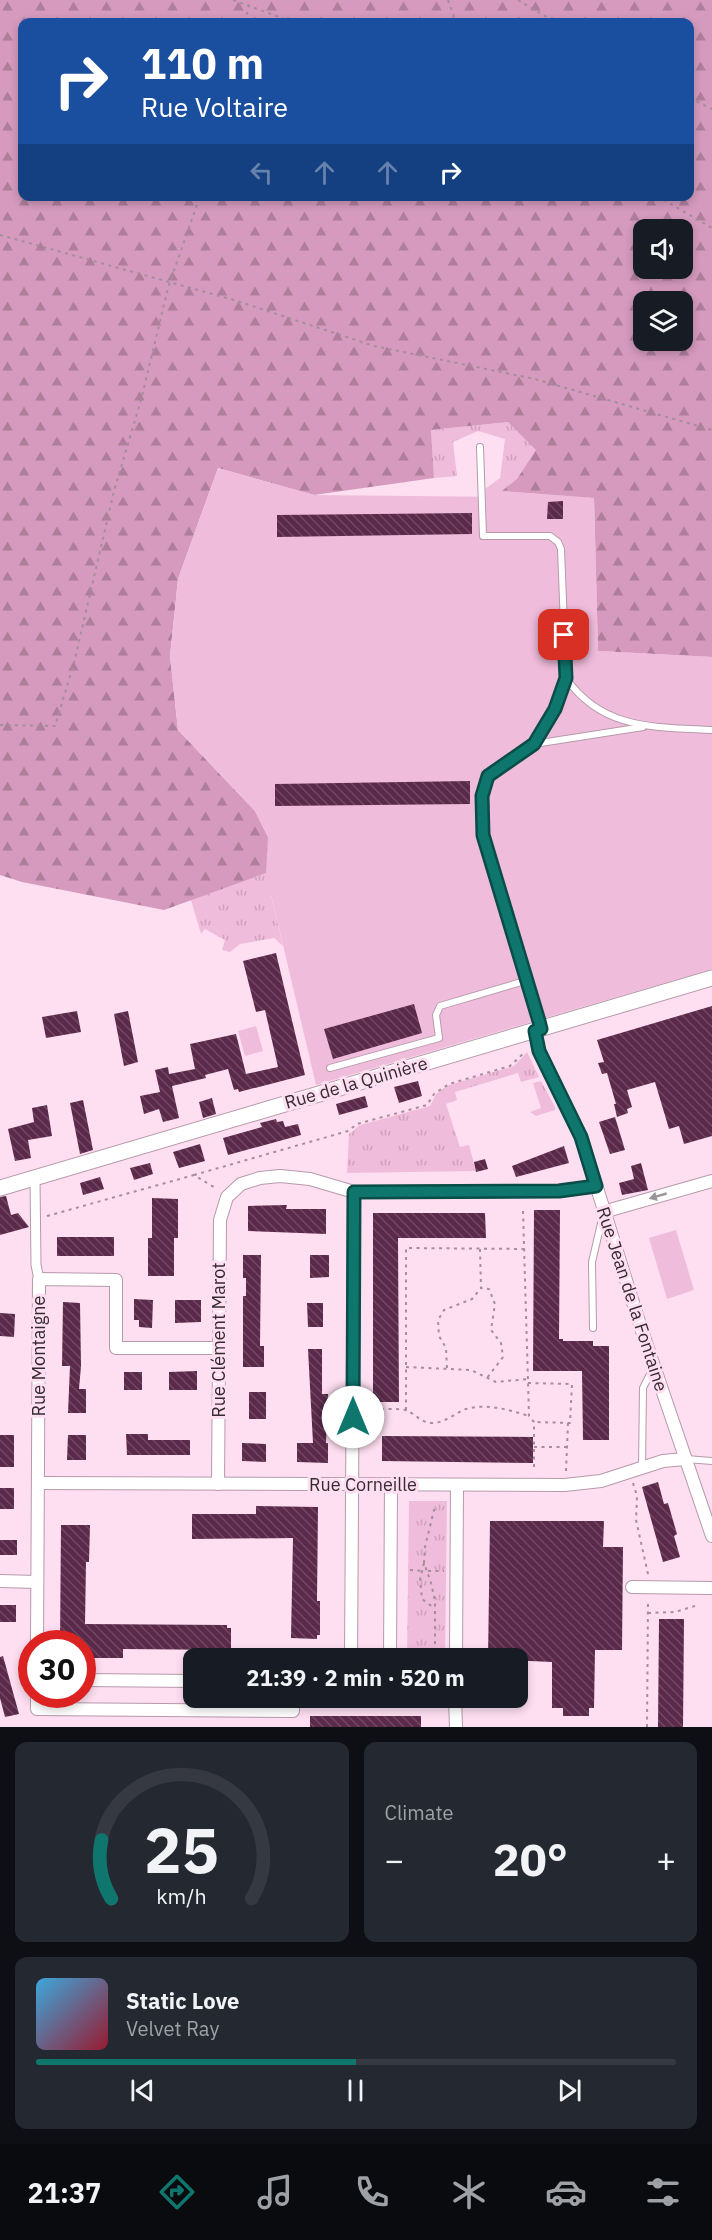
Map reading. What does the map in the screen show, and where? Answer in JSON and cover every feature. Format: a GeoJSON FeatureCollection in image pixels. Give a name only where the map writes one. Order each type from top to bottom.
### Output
{"type":"FeatureCollection","features":[{"type":"Feature","properties":{"kind":"street","name":"Rue de la Quinière"},"geometry":{"type":"LineString","coordinates":[[0,1188],[712,978]]}},
{"type":"Feature","properties":{"kind":"street","name":"Rue Jean de la Fontaine"},"geometry":{"type":"LineString","coordinates":[[538,1030],[539,1051],[581,1137],[603,1212],[712,1536]]}},
{"type":"Feature","properties":{"kind":"street"},"geometry":{"type":"LineString","coordinates":[[227,1197],[241,1184],[250,1180],[280,1176],[310,1179],[354,1192],[559,1191],[596,1186]]}},
{"type":"Feature","properties":{"kind":"street"},"geometry":{"type":"LineString","coordinates":[[35,1179],[36,1264],[39,1279]]}},
{"type":"Feature","properties":{"kind":"street"},"geometry":{"type":"LineString","coordinates":[[603,1212],[712,1181]]}},
{"type":"Feature","properties":{"kind":"street"},"geometry":{"type":"LineString","coordinates":[[351,1648],[354,1192]]}},
{"type":"Feature","properties":{"kind":"street","name":"Rue Clément Marot"},"geometry":{"type":"LineString","coordinates":[[219,1484],[220,1220],[227,1197]]}},
{"type":"Feature","properties":{"kind":"street","name":"Rue Montaigne"},"geometry":{"type":"LineString","coordinates":[[37,1630],[39,1279],[116,1280],[116,1348],[219,1348]]}},
{"type":"Feature","properties":{"kind":"street","name":"Rue Corneille"},"geometry":{"type":"LineString","coordinates":[[38,1483],[584,1484],[601,1481],[663,1461],[685,1459]]}},
{"type":"Feature","properties":{"kind":"street"},"geometry":{"type":"LineString","coordinates":[[390,1648],[391,1485]]}},
{"type":"Feature","properties":{"kind":"street"},"geometry":{"type":"LineString","coordinates":[[456,1648],[457,1485]]}},
{"type":"Feature","properties":{"kind":"street"},"geometry":{"type":"LineString","coordinates":[[0,1581],[37,1582]]}},
{"type":"Feature","properties":{"kind":"street"},"geometry":{"type":"LineString","coordinates":[[632,1587],[712,1587]]}},
{"type":"Feature","properties":{"kind":"street"},"geometry":{"type":"LineString","coordinates":[[96,1680],[183,1681]]}},
{"type":"Feature","properties":{"kind":"street"},"geometry":{"type":"LineString","coordinates":[[37,1708],[293,1711],[293,1708]]}},
{"type":"Feature","properties":{"kind":"street"},"geometry":{"type":"LineString","coordinates":[[456,1708],[456,1727]]}},
{"type":"Feature","properties":{"kind":"lane"},"geometry":{"type":"LineString","coordinates":[[480,447],[483,536],[550,536],[558,542],[561,549],[566,678],[555,709],[534,744],[488,776],[482,796],[483,835],[528,980],[538,1030]]}},
{"type":"Feature","properties":{"kind":"lane"},"geometry":{"type":"LineString","coordinates":[[566,678],[576,693],[610,717],[646,727]]}},
{"type":"Feature","properties":{"kind":"lane"},"geometry":{"type":"LineString","coordinates":[[534,744],[646,727],[712,730]]}},
{"type":"Feature","properties":{"kind":"lane"},"geometry":{"type":"LineString","coordinates":[[330,1068],[439,1038],[436,1015],[440,1006],[528,980]]}},
{"type":"Feature","properties":{"kind":"lane"},"geometry":{"type":"LineString","coordinates":[[593,1328],[592,1262],[603,1212]]}},
{"type":"Feature","properties":{"kind":"lane"},"geometry":{"type":"LineString","coordinates":[[642,1468],[643,1388],[654,1366]]}},
{"type":"Feature","properties":{"kind":"lane"},"geometry":{"type":"LineString","coordinates":[[685,1459],[712,1461]]}},
{"type":"Feature","properties":{"kind":"path"},"geometry":{"type":"LineString","coordinates":[[233,0],[282,18]]}},
{"type":"Feature","properties":{"kind":"path"},"geometry":{"type":"LineString","coordinates":[[246,18],[250,0]]}},
{"type":"Feature","properties":{"kind":"path"},"geometry":{"type":"LineString","coordinates":[[448,0],[455,18]]}},
{"type":"Feature","properties":{"kind":"path"},"geometry":{"type":"LineString","coordinates":[[518,0],[548,18]]}},
{"type":"Feature","properties":{"kind":"path"},"geometry":{"type":"LineString","coordinates":[[694,100],[712,109]]}},
{"type":"Feature","properties":{"kind":"path"},"geometry":{"type":"LineString","coordinates":[[0,725],[55,726],[74,663],[114,491],[141,400],[171,282],[198,201]]}},
{"type":"Feature","properties":{"kind":"path"},"geometry":{"type":"LineString","coordinates":[[666,201],[712,228]]}},
{"type":"Feature","properties":{"kind":"path"},"geometry":{"type":"LineString","coordinates":[[0,235],[234,300],[374,346],[535,379],[712,430]]}},
{"type":"Feature","properties":{"kind":"path"},"geometry":{"type":"LineString","coordinates":[[36,1219],[348,1131],[357,1124],[427,1105],[434,1094],[449,1084],[510,1066],[526,1051]]}},
{"type":"Feature","properties":{"kind":"path"},"geometry":{"type":"LineString","coordinates":[[194,1175],[227,1197]]}},
{"type":"Feature","properties":{"kind":"path"},"geometry":{"type":"LineString","coordinates":[[523,1211],[529,1416]]}},
{"type":"Feature","properties":{"kind":"path"},"geometry":{"type":"LineString","coordinates":[[406,1410],[406,1248],[525,1249]]}},
{"type":"Feature","properties":{"kind":"path"},"geometry":{"type":"LineString","coordinates":[[447,1369],[446,1348],[439,1336],[438,1320],[444,1310],[472,1299],[481,1288],[480,1249]]}},
{"type":"Feature","properties":{"kind":"path"},"geometry":{"type":"LineString","coordinates":[[481,1288],[489,1289],[495,1304],[491,1330],[501,1343],[503,1357],[487,1378]]}},
{"type":"Feature","properties":{"kind":"path"},"geometry":{"type":"LineString","coordinates":[[406,1367],[471,1370],[496,1382],[528,1381],[572,1384],[566,1479]]}},
{"type":"Feature","properties":{"kind":"path"},"geometry":{"type":"LineString","coordinates":[[362,1410],[406,1410],[424,1422],[433,1423],[447,1419],[465,1409],[485,1406],[529,1416],[534,1422],[535,1477]]}},
{"type":"Feature","properties":{"kind":"path"},"geometry":{"type":"LineString","coordinates":[[534,1422],[568,1423]]}},
{"type":"Feature","properties":{"kind":"path"},"geometry":{"type":"LineString","coordinates":[[534,1447],[567,1447]]}},
{"type":"Feature","properties":{"kind":"path"},"geometry":{"type":"LineString","coordinates":[[632,1480],[637,1496],[636,1520],[648,1569],[648,1580]]}},
{"type":"Feature","properties":{"kind":"path"},"geometry":{"type":"LineString","coordinates":[[435,1506],[420,1580],[422,1599],[435,1608]]}},
{"type":"Feature","properties":{"kind":"path"},"geometry":{"type":"LineString","coordinates":[[424,1563],[431,1583],[435,1608],[435,1648]]}},
{"type":"Feature","properties":{"kind":"path"},"geometry":{"type":"LineString","coordinates":[[410,1570],[447,1572]]}},
{"type":"Feature","properties":{"kind":"path"},"geometry":{"type":"LineString","coordinates":[[646,1727],[649,1597]]}},
{"type":"Feature","properties":{"kind":"path"},"geometry":{"type":"LineString","coordinates":[[648,1612],[675,1612],[698,1605]]}},
{"type":"Feature","properties":{"kind":"green space"},"geometry":{"type":"Polygon","coordinates":[[[0,0],[712,0],[712,657],[598,651],[594,498],[502,491],[517,479],[536,450],[508,422],[431,430],[434,478],[314,495],[218,468],[178,579],[170,656],[178,730],[255,811],[268,837],[312,883],[266,873],[164,910],[22,882],[0,875],[0,0]]]}},
{"type":"Feature","properties":{"kind":"green space"},"geometry":{"type":"Polygon","coordinates":[[[508,422],[537,450],[517,480],[503,491],[594,498],[598,651],[712,657],[712,722],[653,718],[622,712],[599,703],[584,688],[568,647],[568,619],[577,618],[578,655],[589,655],[586,538],[575,538],[577,610],[568,610],[567,536],[561,529],[493,529],[488,524],[485,489],[500,478],[505,439],[478,431],[453,442],[457,476],[434,478],[431,430],[508,422]]]}},
{"type":"Feature","properties":{"kind":"green space"},"geometry":{"type":"Polygon","coordinates":[[[218,468],[314,495],[594,498],[598,651],[712,657],[712,969],[316,1085],[266,873],[268,837],[255,811],[178,730],[170,656],[178,579],[218,468]]]}},
{"type":"Feature","properties":{"kind":"green space"},"geometry":{"type":"Polygon","coordinates":[[[266,873],[312,883],[271,895],[283,946],[274,938],[240,944],[230,952],[222,950],[225,940],[205,929],[201,934],[191,900],[266,873]]]}},
{"type":"Feature","properties":{"kind":"green space"},"geometry":{"type":"Polygon","coordinates":[[[256,1026],[263,1051],[245,1056],[238,1031],[256,1026]]]}},
{"type":"Feature","properties":{"kind":"green space"},"geometry":{"type":"Polygon","coordinates":[[[527,1052],[539,1077],[521,1082],[518,1073],[455,1092],[457,1100],[446,1104],[460,1147],[469,1145],[476,1171],[347,1173],[349,1134],[360,1125],[430,1106],[436,1094],[449,1085],[514,1066],[527,1052]]]}},
{"type":"Feature","properties":{"kind":"green space"},"geometry":{"type":"Polygon","coordinates":[[[541,1081],[555,1110],[536,1116],[530,1112],[541,1108],[533,1083],[541,1081]]]}},
{"type":"Feature","properties":{"kind":"green space"},"geometry":{"type":"Polygon","coordinates":[[[676,1230],[694,1290],[667,1299],[649,1238],[676,1230]]]}},
{"type":"Feature","properties":{"kind":"green space"},"geometry":{"type":"Polygon","coordinates":[[[409,1501],[447,1501],[445,1648],[407,1648],[409,1501]]]}},
{"type":"Feature","properties":{"kind":"building"},"geometry":{"type":"Polygon","coordinates":[[[563,501],[563,519],[547,519],[548,502],[563,501]]]}},
{"type":"Feature","properties":{"kind":"building"},"geometry":{"type":"Polygon","coordinates":[[[472,513],[472,534],[277,537],[277,515],[472,513]]]}},
{"type":"Feature","properties":{"kind":"building"},"geometry":{"type":"Polygon","coordinates":[[[470,781],[470,804],[275,806],[275,784],[470,781]]]}},
{"type":"Feature","properties":{"kind":"building"},"geometry":{"type":"Polygon","coordinates":[[[276,953],[305,1075],[239,1092],[238,1089],[234,1090],[228,1069],[205,1075],[206,1078],[172,1086],[179,1118],[163,1122],[159,1109],[144,1114],[140,1096],[160,1092],[155,1070],[168,1067],[169,1074],[195,1069],[190,1044],[236,1034],[246,1074],[278,1067],[265,1010],[256,1012],[243,961],[276,953]]]}},
{"type":"Feature","properties":{"kind":"building"},"geometry":{"type":"Polygon","coordinates":[[[414,1004],[422,1033],[333,1059],[324,1029],[414,1004]]]}},
{"type":"Feature","properties":{"kind":"building"},"geometry":{"type":"Polygon","coordinates":[[[712,1006],[712,1136],[684,1144],[679,1126],[669,1129],[655,1082],[627,1090],[632,1107],[627,1109],[628,1113],[617,1117],[614,1104],[616,1104],[607,1073],[602,1074],[598,1063],[604,1062],[597,1040],[712,1006]]]}},
{"type":"Feature","properties":{"kind":"building"},"geometry":{"type":"Polygon","coordinates":[[[77,1011],[81,1032],[46,1038],[42,1017],[77,1011]]]}},
{"type":"Feature","properties":{"kind":"building"},"geometry":{"type":"Polygon","coordinates":[[[128,1011],[138,1062],[124,1066],[114,1014],[128,1011]]]}},
{"type":"Feature","properties":{"kind":"building"},"geometry":{"type":"Polygon","coordinates":[[[418,1081],[422,1096],[399,1103],[394,1087],[418,1081]]]}},
{"type":"Feature","properties":{"kind":"building"},"geometry":{"type":"Polygon","coordinates":[[[365,1096],[368,1107],[339,1115],[336,1104],[365,1096]]]}},
{"type":"Feature","properties":{"kind":"building"},"geometry":{"type":"Polygon","coordinates":[[[212,1098],[216,1114],[203,1118],[199,1102],[212,1098]]]}},
{"type":"Feature","properties":{"kind":"building"},"geometry":{"type":"Polygon","coordinates":[[[83,1100],[93,1150],[80,1154],[70,1103],[83,1100]]]}},
{"type":"Feature","properties":{"kind":"building"},"geometry":{"type":"Polygon","coordinates":[[[47,1105],[52,1136],[28,1140],[31,1158],[15,1161],[8,1129],[34,1122],[32,1108],[47,1105]]]}},
{"type":"Feature","properties":{"kind":"building"},"geometry":{"type":"Polygon","coordinates":[[[615,1117],[625,1150],[610,1154],[599,1122],[615,1117]]]}},
{"type":"Feature","properties":{"kind":"building"},"geometry":{"type":"Polygon","coordinates":[[[276,1119],[277,1122],[283,1121],[285,1127],[298,1124],[301,1135],[228,1155],[223,1138],[262,1127],[260,1123],[276,1119]]]}},
{"type":"Feature","properties":{"kind":"building"},"geometry":{"type":"Polygon","coordinates":[[[200,1144],[205,1161],[179,1168],[173,1152],[200,1144]]]}},
{"type":"Feature","properties":{"kind":"building"},"geometry":{"type":"Polygon","coordinates":[[[564,1146],[569,1163],[516,1177],[512,1166],[564,1146]]]}},
{"type":"Feature","properties":{"kind":"building"},"geometry":{"type":"Polygon","coordinates":[[[485,1159],[488,1169],[476,1172],[474,1162],[485,1159]]]}},
{"type":"Feature","properties":{"kind":"building"},"geometry":{"type":"Polygon","coordinates":[[[150,1163],[153,1174],[134,1180],[130,1168],[150,1163]]]}},
{"type":"Feature","properties":{"kind":"building"},"geometry":{"type":"Polygon","coordinates":[[[641,1163],[648,1190],[622,1195],[619,1183],[634,1179],[631,1166],[641,1163]]]}},
{"type":"Feature","properties":{"kind":"building"},"geometry":{"type":"Polygon","coordinates":[[[100,1177],[104,1189],[83,1195],[80,1183],[100,1177]]]}},
{"type":"Feature","properties":{"kind":"building"},"geometry":{"type":"Polygon","coordinates":[[[6,1196],[11,1215],[18,1213],[29,1227],[0,1235],[0,1197],[6,1196]]]}},
{"type":"Feature","properties":{"kind":"building"},"geometry":{"type":"Polygon","coordinates":[[[152,1198],[178,1199],[178,1238],[174,1238],[174,1276],[148,1276],[148,1238],[152,1238],[152,1198]]]}},
{"type":"Feature","properties":{"kind":"building"},"geometry":{"type":"Polygon","coordinates":[[[287,1205],[286,1209],[326,1209],[326,1234],[248,1231],[248,1206],[287,1205]]]}},
{"type":"Feature","properties":{"kind":"building"},"geometry":{"type":"Polygon","coordinates":[[[534,1210],[560,1210],[559,1339],[593,1341],[593,1346],[609,1346],[609,1440],[583,1440],[582,1371],[533,1371],[534,1210]]]}},
{"type":"Feature","properties":{"kind":"building"},"geometry":{"type":"Polygon","coordinates":[[[373,1213],[485,1213],[486,1238],[398,1238],[399,1402],[373,1402],[373,1213]]]}},
{"type":"Feature","properties":{"kind":"building"},"geometry":{"type":"Polygon","coordinates":[[[57,1237],[114,1237],[114,1256],[57,1256],[57,1237]]]}},
{"type":"Feature","properties":{"kind":"building"},"geometry":{"type":"Polygon","coordinates":[[[243,1255],[261,1255],[260,1346],[264,1346],[264,1367],[243,1367],[243,1296],[246,1296],[246,1278],[243,1278],[243,1255]]]}},
{"type":"Feature","properties":{"kind":"building"},"geometry":{"type":"Polygon","coordinates":[[[310,1255],[329,1255],[329,1277],[310,1278],[310,1255]]]}},
{"type":"Feature","properties":{"kind":"building"},"geometry":{"type":"Polygon","coordinates":[[[134,1299],[153,1300],[152,1328],[139,1327],[139,1320],[134,1320],[134,1299]]]}},
{"type":"Feature","properties":{"kind":"building"},"geometry":{"type":"Polygon","coordinates":[[[175,1300],[201,1300],[201,1322],[175,1323],[175,1300]]]}},
{"type":"Feature","properties":{"kind":"building"},"geometry":{"type":"Polygon","coordinates":[[[63,1302],[80,1303],[79,1389],[86,1389],[86,1413],[68,1413],[70,1366],[62,1366],[63,1302]]]}},
{"type":"Feature","properties":{"kind":"building"},"geometry":{"type":"Polygon","coordinates":[[[307,1303],[323,1303],[323,1327],[308,1327],[307,1303]]]}},
{"type":"Feature","properties":{"kind":"building"},"geometry":{"type":"Polygon","coordinates":[[[0,1313],[15,1314],[14,1337],[0,1336],[0,1313]]]}},
{"type":"Feature","properties":{"kind":"building"},"geometry":{"type":"Polygon","coordinates":[[[308,1349],[322,1349],[322,1394],[328,1394],[326,1443],[328,1443],[328,1463],[297,1462],[297,1443],[313,1443],[308,1349]]]}},
{"type":"Feature","properties":{"kind":"building"},"geometry":{"type":"Polygon","coordinates":[[[197,1371],[197,1390],[169,1390],[169,1372],[197,1371]]]}},
{"type":"Feature","properties":{"kind":"building"},"geometry":{"type":"Polygon","coordinates":[[[124,1372],[142,1372],[142,1390],[124,1390],[124,1372]]]}},
{"type":"Feature","properties":{"kind":"building"},"geometry":{"type":"Polygon","coordinates":[[[249,1392],[266,1392],[266,1419],[249,1419],[249,1392]]]}},
{"type":"Feature","properties":{"kind":"building"},"geometry":{"type":"Polygon","coordinates":[[[126,1434],[148,1434],[148,1440],[190,1440],[190,1455],[127,1455],[126,1434]]]}},
{"type":"Feature","properties":{"kind":"building"},"geometry":{"type":"Polygon","coordinates":[[[0,1435],[14,1435],[14,1467],[0,1467],[0,1435]]]}},
{"type":"Feature","properties":{"kind":"building"},"geometry":{"type":"Polygon","coordinates":[[[68,1435],[86,1435],[86,1460],[67,1460],[68,1435]]]}},
{"type":"Feature","properties":{"kind":"building"},"geometry":{"type":"Polygon","coordinates":[[[382,1436],[533,1437],[533,1463],[382,1461],[382,1436]]]}},
{"type":"Feature","properties":{"kind":"building"},"geometry":{"type":"Polygon","coordinates":[[[242,1443],[266,1444],[266,1462],[242,1461],[242,1443]]]}},
{"type":"Feature","properties":{"kind":"building"},"geometry":{"type":"Polygon","coordinates":[[[658,1482],[664,1504],[668,1503],[677,1534],[674,1536],[680,1557],[663,1562],[642,1487],[658,1482]]]}},
{"type":"Feature","properties":{"kind":"building"},"geometry":{"type":"Polygon","coordinates":[[[0,1488],[14,1488],[14,1509],[0,1509],[0,1488]]]}},
{"type":"Feature","properties":{"kind":"building"},"geometry":{"type":"Polygon","coordinates":[[[256,1506],[318,1507],[317,1601],[320,1601],[320,1635],[317,1635],[317,1639],[291,1638],[293,1538],[192,1539],[192,1514],[256,1514],[256,1506]]]}},
{"type":"Feature","properties":{"kind":"building"},"geometry":{"type":"Polygon","coordinates":[[[490,1521],[604,1521],[603,1547],[623,1547],[622,1650],[595,1650],[594,1708],[589,1708],[589,1716],[563,1716],[563,1708],[552,1708],[552,1662],[528,1661],[528,1648],[488,1648],[490,1521]]]}},
{"type":"Feature","properties":{"kind":"building"},"geometry":{"type":"Polygon","coordinates":[[[61,1525],[90,1525],[89,1562],[86,1562],[85,1624],[227,1625],[227,1628],[231,1628],[231,1648],[123,1649],[123,1658],[96,1658],[96,1630],[60,1630],[61,1525]]]}},
{"type":"Feature","properties":{"kind":"building"},"geometry":{"type":"Polygon","coordinates":[[[0,1540],[17,1540],[17,1555],[0,1555],[0,1540]]]}},
{"type":"Feature","properties":{"kind":"building"},"geometry":{"type":"Polygon","coordinates":[[[0,1605],[16,1605],[16,1622],[0,1622],[0,1605]]]}},
{"type":"Feature","properties":{"kind":"building"},"geometry":{"type":"Polygon","coordinates":[[[659,1619],[684,1619],[683,1727],[658,1727],[659,1619]]]}},
{"type":"Feature","properties":{"kind":"building"},"geometry":{"type":"Polygon","coordinates":[[[3,1656],[19,1714],[5,1717],[0,1698],[0,1657],[3,1656]]]}},
{"type":"Feature","properties":{"kind":"building"},"geometry":{"type":"Polygon","coordinates":[[[310,1716],[421,1716],[421,1727],[310,1727],[310,1716]]]}},
{"type":"Feature","properties":{"kind":"route"},"geometry":{"type":"LineString","coordinates":[[353,1417],[354,1192],[559,1191],[596,1186],[581,1137],[539,1051],[535,1031],[541,1029],[539,1021],[483,835],[482,796],[488,776],[534,744],[555,709],[566,678],[564,635]]}}]}
